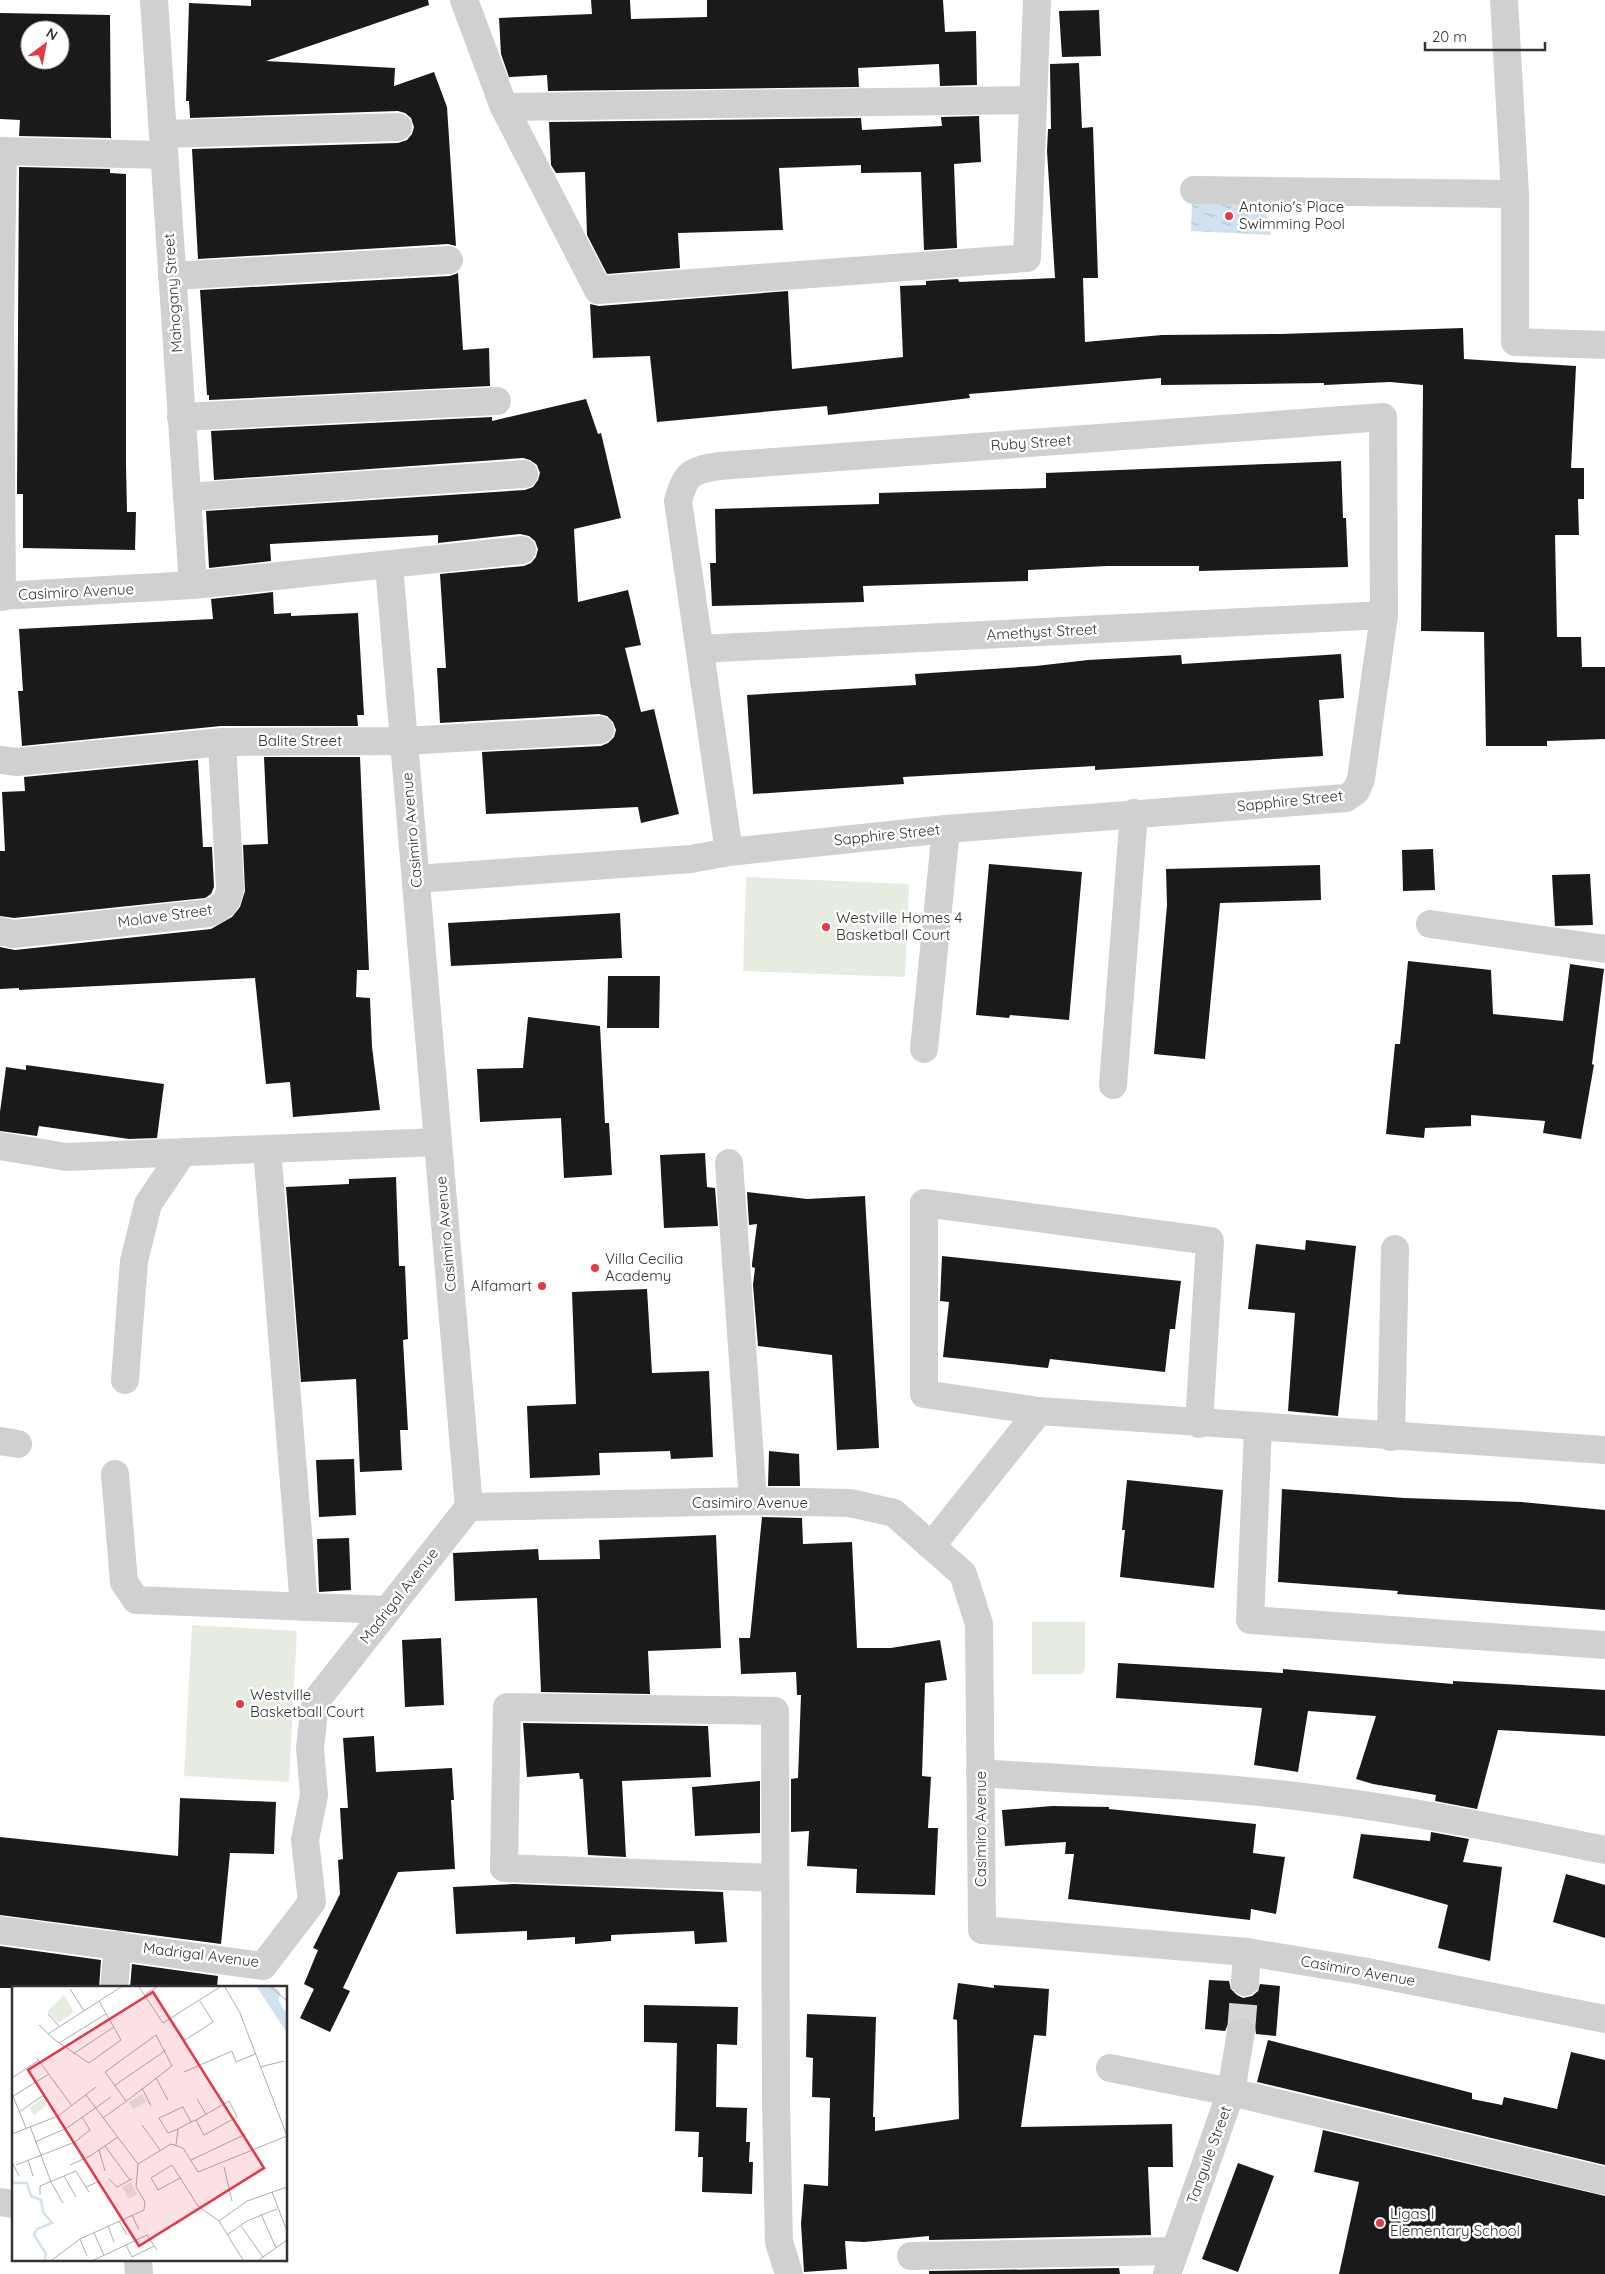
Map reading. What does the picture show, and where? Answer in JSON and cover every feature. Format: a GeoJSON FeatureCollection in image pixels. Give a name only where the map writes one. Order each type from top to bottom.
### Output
{"type":"FeatureCollection","features":[{"type":"Feature","properties":{"kind":"street","name":"Mahogany Street"},"geometry":{"type":"LineString","coordinates":[[154,0],[193,585]]}},
{"type":"Feature","properties":{"kind":"street"},"geometry":{"type":"LineString","coordinates":[[464,0],[504,108],[598,290],[1027,258],[1037,0]]}},
{"type":"Feature","properties":{"kind":"street"},"geometry":{"type":"LineString","coordinates":[[1504,0],[1515,194],[1515,342],[1605,345]]}},
{"type":"Feature","properties":{"kind":"street"},"geometry":{"type":"LineString","coordinates":[[504,108],[1033,100]]}},
{"type":"Feature","properties":{"kind":"street"},"geometry":{"type":"LineString","coordinates":[[2,151],[164,145],[398,127]]}},
{"type":"Feature","properties":{"kind":"street","name":"Casimiro Avenue"},"geometry":{"type":"LineString","coordinates":[[2,151],[0,324],[1,596],[193,585],[522,550]]}},
{"type":"Feature","properties":{"kind":"street"},"geometry":{"type":"LineString","coordinates":[[1194,190],[1515,194]]}},
{"type":"Feature","properties":{"kind":"street"},"geometry":{"type":"LineString","coordinates":[[172,276],[449,260]]}},
{"type":"Feature","properties":{"kind":"street"},"geometry":{"type":"LineString","coordinates":[[181,417],[497,401]]}},
{"type":"Feature","properties":{"kind":"street","name":"Ruby Street"},"geometry":{"type":"LineString","coordinates":[[700,649],[678,501],[684,481],[698,470],[718,466],[1383,418],[1384,615]]}},
{"type":"Feature","properties":{"kind":"street"},"geometry":{"type":"LineString","coordinates":[[187,497],[524,474]]}},
{"type":"Feature","properties":{"kind":"street","name":"Casimiro Avenue"},"geometry":{"type":"LineString","coordinates":[[389,565],[469,1507],[753,1501],[850,1504],[894,1513],[963,1574],[979,1624],[982,1930],[1247,1952],[1362,1971],[1605,2019]]}},
{"type":"Feature","properties":{"kind":"street","name":"Amethyst Street"},"geometry":{"type":"LineString","coordinates":[[700,649],[1384,615]]}},
{"type":"Feature","properties":{"kind":"street","name":"Sapphire Street"},"geometry":{"type":"LineString","coordinates":[[416,879],[690,859],[729,852],[946,829],[1346,798],[1356,791],[1364,766],[1384,615]]}},
{"type":"Feature","properties":{"kind":"street"},"geometry":{"type":"LineString","coordinates":[[700,649],[729,852]]}},
{"type":"Feature","properties":{"kind":"street","name":"Balite Street"},"geometry":{"type":"LineString","coordinates":[[0,760],[17,762],[222,742],[404,741],[600,730]]}},
{"type":"Feature","properties":{"kind":"street","name":"Molave Street"},"geometry":{"type":"LineString","coordinates":[[0,931],[13,934],[33,932],[209,913],[221,908],[228,900],[230,888],[222,742]]}},
{"type":"Feature","properties":{"kind":"street"},"geometry":{"type":"LineString","coordinates":[[1114,1085],[1134,813]]}},
{"type":"Feature","properties":{"kind":"street"},"geometry":{"type":"LineString","coordinates":[[924,1050],[946,829]]}},
{"type":"Feature","properties":{"kind":"street"},"geometry":{"type":"LineString","coordinates":[[1430,924],[1605,949]]}},
{"type":"Feature","properties":{"kind":"street"},"geometry":{"type":"LineString","coordinates":[[0,1146],[66,1157],[438,1142]]}},
{"type":"Feature","properties":{"kind":"street"},"geometry":{"type":"LineString","coordinates":[[267,1149],[304,1607]]}},
{"type":"Feature","properties":{"kind":"street"},"geometry":{"type":"LineString","coordinates":[[125,1380],[134,1261],[148,1204],[183,1152]]}},
{"type":"Feature","properties":{"kind":"street"},"geometry":{"type":"LineString","coordinates":[[729,1164],[753,1501]]}},
{"type":"Feature","properties":{"kind":"street"},"geometry":{"type":"LineString","coordinates":[[1199,1424],[1210,1241],[924,1203],[924,1394],[1039,1411],[1199,1424],[1605,1450]]}},
{"type":"Feature","properties":{"kind":"street"},"geometry":{"type":"LineString","coordinates":[[1391,1436],[1395,1249]]}},
{"type":"Feature","properties":{"kind":"street"},"geometry":{"type":"LineString","coordinates":[[932,1545],[1039,1411]]}},
{"type":"Feature","properties":{"kind":"street"},"geometry":{"type":"LineString","coordinates":[[1258,1427],[1250,1620],[1605,1645]]}},
{"type":"Feature","properties":{"kind":"street"},"geometry":{"type":"LineString","coordinates":[[115,1474],[124,1582],[136,1600],[387,1610]]}},
{"type":"Feature","properties":{"kind":"street","name":"Madrigal Avenue"},"geometry":{"type":"LineString","coordinates":[[0,1930],[263,1966],[312,1902],[305,1840],[314,1795],[310,1748],[315,1702],[469,1507]]}},
{"type":"Feature","properties":{"kind":"street"},"geometry":{"type":"LineString","coordinates":[[775,1878],[504,1868],[507,1707],[775,1711],[779,2242],[789,2274]]}},
{"type":"Feature","properties":{"kind":"street"},"geometry":{"type":"LineString","coordinates":[[980,1773],[1211,1788],[1318,1799],[1447,1818],[1605,1850]]}},
{"type":"Feature","properties":{"kind":"street"},"geometry":{"type":"LineString","coordinates":[[114,1986],[118,1945]]}},
{"type":"Feature","properties":{"kind":"street"},"geometry":{"type":"LineString","coordinates":[[1245,1982],[1247,1952]]}},
{"type":"Feature","properties":{"kind":"street","name":"Tanguile Street"},"geometry":{"type":"LineString","coordinates":[[1171,2263],[1231,2092],[1241,2032]]}},
{"type":"Feature","properties":{"kind":"street"},"geometry":{"type":"LineString","coordinates":[[1110,2068],[1231,2092],[1605,2181]]}},
{"type":"Feature","properties":{"kind":"street"},"geometry":{"type":"LineString","coordinates":[[911,2256],[1171,2263]]}},
{"type":"Feature","properties":{"kind":"shaded area","name":"Westville Homes 4 Basketball Court"},"geometry":{"type":"Polygon","coordinates":[[[746,877],[909,884],[905,977],[743,971],[746,877]]]}},
{"type":"Feature","properties":{"kind":"shaded area"},"geometry":{"type":"Polygon","coordinates":[[[1032,1622],[1085,1622],[1085,1669],[1082,1674],[1032,1674],[1032,1622]]]}},
{"type":"Feature","properties":{"kind":"shaded area","name":"Westville Basketball Court"},"geometry":{"type":"Polygon","coordinates":[[[192,1625],[297,1631],[289,1782],[184,1776],[192,1625]]]}},
{"type":"Feature","properties":{"kind":"water","name":"Antonio's Place Swimming Pool"},"geometry":{"type":"Polygon","coordinates":[[[1263,200],[1271,235],[1191,231],[1192,201],[1263,200]]]}},
{"type":"Feature","properties":{"kind":"building"},"geometry":{"type":"Polygon","coordinates":[[[251,0],[428,0],[429,5],[266,61],[395,68],[394,86],[434,72],[447,107],[456,246],[448,244],[198,259],[192,149],[398,143],[407,140],[412,134],[414,127],[411,118],[405,113],[398,111],[190,118],[189,101],[186,101],[189,3],[251,6],[251,0]]]}},
{"type":"Feature","properties":{"kind":"building"},"geometry":{"type":"Polygon","coordinates":[[[591,0],[630,0],[631,19],[707,17],[707,0],[943,0],[945,32],[976,31],[977,85],[940,86],[939,64],[858,68],[859,87],[548,91],[547,75],[509,77],[501,54],[499,18],[592,14],[591,0]]]}},
{"type":"Feature","properties":{"kind":"building"},"geometry":{"type":"Polygon","coordinates":[[[1099,10],[1101,56],[1062,57],[1059,11],[1099,10]]]}},
{"type":"Feature","properties":{"kind":"building"},"geometry":{"type":"Polygon","coordinates":[[[0,13],[110,15],[111,138],[19,136],[20,120],[0,119],[0,13]]]}},
{"type":"Feature","properties":{"kind":"building"},"geometry":{"type":"Polygon","coordinates":[[[1079,63],[1082,128],[1093,127],[1098,278],[1083,278],[1085,342],[1162,335],[1281,334],[1463,328],[1464,359],[1576,366],[1571,468],[1584,468],[1584,499],[1578,499],[1579,535],[1555,535],[1557,637],[1581,637],[1582,667],[1605,667],[1605,739],[1547,741],[1547,746],[1486,746],[1484,632],[1421,631],[1423,385],[1390,382],[1324,385],[1324,383],[1161,385],[1161,378],[969,394],[970,398],[828,415],[827,406],[657,422],[650,356],[593,358],[590,304],[599,306],[788,291],[792,369],[903,357],[900,286],[926,285],[926,281],[958,279],[959,282],[1055,278],[1047,151],[1048,129],[1051,129],[1050,64],[1079,63]]]}},
{"type":"Feature","properties":{"kind":"building"},"geometry":{"type":"Polygon","coordinates":[[[979,116],[981,162],[954,164],[957,248],[924,250],[921,172],[861,173],[861,165],[779,168],[783,230],[678,233],[680,268],[607,274],[587,235],[585,172],[556,173],[551,165],[549,122],[861,118],[862,130],[942,126],[941,117],[979,116]]]}},
{"type":"Feature","properties":{"kind":"building"},"geometry":{"type":"Polygon","coordinates":[[[19,167],[110,169],[110,173],[126,174],[127,512],[136,512],[135,550],[23,548],[23,494],[17,494],[19,167]]]}},
{"type":"Feature","properties":{"kind":"building"},"geometry":{"type":"Polygon","coordinates":[[[458,273],[463,350],[489,348],[490,386],[209,400],[209,395],[207,395],[200,290],[450,276],[458,273]]]}},
{"type":"Feature","properties":{"kind":"building"},"geometry":{"type":"Polygon","coordinates":[[[586,399],[598,434],[601,433],[621,518],[574,529],[578,602],[628,590],[641,645],[625,648],[641,712],[654,709],[679,814],[641,823],[638,807],[486,814],[482,752],[601,746],[608,743],[614,737],[616,730],[613,722],[607,716],[599,714],[440,723],[437,668],[446,668],[440,574],[524,566],[531,563],[536,557],[538,549],[535,541],[529,536],[520,534],[438,543],[438,535],[270,544],[271,561],[209,568],[206,511],[525,490],[533,487],[540,473],[537,465],[523,458],[214,480],[211,431],[492,417],[492,421],[586,399]]]}},
{"type":"Feature","properties":{"kind":"building"},"geometry":{"type":"Polygon","coordinates":[[[1341,461],[1343,518],[1346,518],[1348,567],[1199,571],[1199,566],[1107,566],[1028,570],[1028,581],[863,586],[864,602],[712,606],[710,563],[716,563],[715,509],[879,504],[879,493],[1046,488],[1046,473],[1341,461]]]}},
{"type":"Feature","properties":{"kind":"building"},"geometry":{"type":"Polygon","coordinates":[[[273,592],[274,614],[291,613],[291,616],[358,613],[364,715],[357,715],[358,726],[221,726],[22,746],[18,691],[23,691],[19,629],[213,619],[211,599],[273,592]]]}},
{"type":"Feature","properties":{"kind":"building"},"geometry":{"type":"Polygon","coordinates":[[[1341,654],[1344,698],[1319,700],[1323,756],[1095,770],[1095,766],[903,777],[904,784],[753,794],[747,695],[916,685],[915,674],[1036,666],[1088,660],[1181,655],[1182,664],[1341,654]]]}},
{"type":"Feature","properties":{"kind":"building"},"geometry":{"type":"Polygon","coordinates":[[[264,757],[360,757],[369,970],[357,970],[356,997],[370,998],[372,1047],[380,1110],[293,1117],[290,1082],[266,1084],[255,978],[19,990],[19,988],[0,989],[0,947],[15,950],[211,929],[232,917],[240,907],[245,891],[243,845],[268,844],[264,757]]]}},
{"type":"Feature","properties":{"kind":"building"},"geometry":{"type":"Polygon","coordinates":[[[198,760],[203,847],[212,847],[214,887],[211,894],[205,898],[14,918],[0,916],[0,851],[5,851],[2,792],[25,791],[24,777],[198,760]]]}},
{"type":"Feature","properties":{"kind":"building"},"geometry":{"type":"Polygon","coordinates":[[[1433,849],[1435,890],[1403,891],[1402,850],[1433,849]]]}},
{"type":"Feature","properties":{"kind":"building"},"geometry":{"type":"Polygon","coordinates":[[[989,864],[1082,872],[1069,1020],[1010,1015],[1009,1018],[976,1015],[989,864]]]}},
{"type":"Feature","properties":{"kind":"building"},"geometry":{"type":"Polygon","coordinates":[[[1320,865],[1321,900],[1220,903],[1205,1059],[1154,1054],[1167,905],[1166,869],[1320,865]]]}},
{"type":"Feature","properties":{"kind":"building"},"geometry":{"type":"Polygon","coordinates":[[[1590,874],[1593,925],[1555,926],[1552,875],[1590,874]]]}},
{"type":"Feature","properties":{"kind":"building"},"geometry":{"type":"Polygon","coordinates":[[[620,913],[622,958],[451,966],[448,923],[620,913]]]}},
{"type":"Feature","properties":{"kind":"building"},"geometry":{"type":"Polygon","coordinates":[[[1408,961],[1491,970],[1493,1014],[1563,1021],[1570,964],[1604,969],[1592,1064],[1594,1065],[1581,1139],[1543,1133],[1545,1121],[1471,1115],[1471,1126],[1425,1128],[1424,1138],[1386,1134],[1395,1044],[1400,1044],[1408,961]]]}},
{"type":"Feature","properties":{"kind":"building"},"geometry":{"type":"Polygon","coordinates":[[[608,976],[660,976],[659,1028],[607,1028],[608,976]]]}},
{"type":"Feature","properties":{"kind":"building"},"geometry":{"type":"Polygon","coordinates":[[[528,1017],[600,1026],[605,1123],[609,1123],[612,1175],[564,1178],[561,1118],[480,1122],[477,1069],[523,1068],[528,1017]]]}},
{"type":"Feature","properties":{"kind":"building"},"geometry":{"type":"Polygon","coordinates":[[[26,1065],[164,1084],[157,1138],[129,1139],[39,1126],[37,1136],[0,1131],[0,1112],[6,1067],[26,1070],[26,1065]]]}},
{"type":"Feature","properties":{"kind":"building"},"geometry":{"type":"Polygon","coordinates":[[[705,1153],[707,1187],[715,1188],[718,1226],[664,1228],[660,1155],[705,1153]]]}},
{"type":"Feature","properties":{"kind":"building"},"geometry":{"type":"Polygon","coordinates":[[[396,1177],[399,1266],[405,1266],[408,1339],[403,1340],[408,1430],[400,1430],[402,1470],[360,1472],[356,1379],[301,1382],[286,1187],[349,1184],[349,1179],[396,1177]]]}},
{"type":"Feature","properties":{"kind":"building"},"geometry":{"type":"Polygon","coordinates":[[[747,1192],[807,1199],[865,1196],[879,1448],[837,1450],[832,1355],[758,1346],[753,1285],[755,1268],[752,1267],[757,1224],[749,1225],[747,1192]]]}},
{"type":"Feature","properties":{"kind":"building"},"geometry":{"type":"Polygon","coordinates":[[[1306,1240],[1356,1246],[1338,1416],[1288,1411],[1295,1313],[1248,1309],[1256,1244],[1305,1250],[1306,1240]]]}},
{"type":"Feature","properties":{"kind":"building"},"geometry":{"type":"Polygon","coordinates":[[[942,1256],[1181,1281],[1175,1329],[1170,1329],[1165,1372],[1050,1359],[1048,1368],[943,1357],[949,1302],[940,1301],[942,1256]]]}},
{"type":"Feature","properties":{"kind":"building"},"geometry":{"type":"Polygon","coordinates":[[[647,1289],[652,1373],[709,1371],[713,1457],[671,1459],[670,1451],[599,1453],[600,1475],[530,1478],[527,1406],[576,1404],[572,1292],[647,1289]]]}},
{"type":"Feature","properties":{"kind":"building"},"geometry":{"type":"Polygon","coordinates":[[[769,1451],[799,1454],[800,1486],[768,1486],[769,1451]]]}},
{"type":"Feature","properties":{"kind":"building"},"geometry":{"type":"Polygon","coordinates":[[[354,1459],[356,1515],[319,1517],[316,1460],[354,1459]]]}},
{"type":"Feature","properties":{"kind":"building"},"geometry":{"type":"Polygon","coordinates":[[[1127,1480],[1223,1490],[1214,1588],[1120,1577],[1125,1530],[1122,1530],[1127,1480]]]}},
{"type":"Feature","properties":{"kind":"building"},"geometry":{"type":"Polygon","coordinates":[[[1282,1489],[1404,1498],[1522,1502],[1605,1510],[1605,1610],[1397,1594],[1398,1591],[1278,1582],[1282,1489]]]}},
{"type":"Feature","properties":{"kind":"building"},"geometry":{"type":"Polygon","coordinates":[[[762,1517],[802,1518],[803,1544],[852,1542],[857,1648],[891,1648],[940,1640],[947,1680],[925,1683],[922,1776],[931,1777],[928,1828],[938,1828],[935,1895],[856,1893],[857,1869],[807,1866],[809,1831],[791,1832],[791,1779],[798,1778],[801,1695],[797,1695],[796,1672],[741,1674],[739,1638],[750,1638],[762,1517]]]}},
{"type":"Feature","properties":{"kind":"building"},"geometry":{"type":"Polygon","coordinates":[[[716,1535],[721,1648],[648,1651],[650,1694],[541,1692],[537,1598],[455,1601],[453,1553],[538,1549],[539,1560],[600,1559],[599,1540],[716,1535]]]}},
{"type":"Feature","properties":{"kind":"building"},"geometry":{"type":"Polygon","coordinates":[[[349,1538],[351,1590],[319,1592],[317,1539],[349,1538]]]}},
{"type":"Feature","properties":{"kind":"building"},"geometry":{"type":"Polygon","coordinates":[[[441,1638],[444,1705],[405,1707],[402,1640],[441,1638]]]}},
{"type":"Feature","properties":{"kind":"building"},"geometry":{"type":"Polygon","coordinates":[[[1118,1663],[1283,1673],[1283,1669],[1453,1684],[1453,1681],[1605,1690],[1605,1736],[1498,1730],[1477,1809],[1435,1801],[1436,1795],[1373,1784],[1356,1779],[1376,1716],[1308,1711],[1298,1772],[1254,1765],[1262,1708],[1116,1698],[1118,1663]]]}},
{"type":"Feature","properties":{"kind":"building"},"geometry":{"type":"Polygon","coordinates":[[[523,1723],[708,1726],[711,1777],[622,1781],[626,1857],[588,1855],[583,1779],[580,1779],[579,1773],[527,1777],[523,1723]]]}},
{"type":"Feature","properties":{"kind":"building"},"geometry":{"type":"Polygon","coordinates":[[[374,1736],[376,1772],[452,1768],[454,1800],[451,1800],[455,1869],[398,1872],[343,1988],[350,1991],[330,2032],[300,2018],[314,1989],[304,1984],[318,1950],[313,1948],[340,1894],[338,1860],[343,1859],[340,1808],[348,1808],[343,1738],[374,1736]]]}},
{"type":"Feature","properties":{"kind":"building"},"geometry":{"type":"Polygon","coordinates":[[[760,1781],[760,1833],[695,1836],[692,1787],[760,1781]]]}},
{"type":"Feature","properties":{"kind":"building"},"geometry":{"type":"Polygon","coordinates":[[[180,1798],[276,1802],[274,1854],[230,1853],[221,1944],[0,1915],[0,1837],[178,1856],[180,1798]]]}},
{"type":"Feature","properties":{"kind":"building"},"geometry":{"type":"Polygon","coordinates":[[[1052,1806],[1109,1807],[1109,1809],[1256,1824],[1253,1853],[1285,1857],[1276,1914],[1251,1909],[1250,1920],[1068,1899],[1074,1854],[1065,1854],[1066,1842],[1005,1846],[1002,1810],[1052,1806]]]}},
{"type":"Feature","properties":{"kind":"building"},"geometry":{"type":"Polygon","coordinates":[[[1431,1832],[1469,1839],[1463,1862],[1502,1867],[1490,1961],[1438,1948],[1448,1905],[1353,1878],[1361,1834],[1430,1841],[1431,1832]]]}},
{"type":"Feature","properties":{"kind":"building"},"geometry":{"type":"Polygon","coordinates":[[[1566,1874],[1605,1885],[1605,1938],[1553,1922],[1566,1874]]]}},
{"type":"Feature","properties":{"kind":"building"},"geometry":{"type":"Polygon","coordinates":[[[514,1884],[723,1892],[727,1942],[695,1944],[694,1931],[611,1935],[611,1941],[575,1944],[575,1937],[527,1940],[527,1931],[456,1934],[453,1887],[514,1884]]]}},
{"type":"Feature","properties":{"kind":"building"},"geometry":{"type":"Polygon","coordinates":[[[0,1946],[101,1960],[99,1986],[12,1986],[12,1988],[0,1988],[0,1946]]]}},
{"type":"Feature","properties":{"kind":"building"},"geometry":{"type":"Polygon","coordinates":[[[132,1964],[218,1976],[217,1986],[130,1986],[132,1964]]]}},
{"type":"Feature","properties":{"kind":"building"},"geometry":{"type":"Polygon","coordinates":[[[1209,1980],[1229,1981],[1231,1989],[1243,1998],[1252,1996],[1258,1991],[1260,1984],[1280,1986],[1276,2036],[1256,2034],[1255,2026],[1251,2020],[1243,2017],[1235,2018],[1229,2022],[1225,2031],[1205,2029],[1209,1980]]]}},
{"type":"Feature","properties":{"kind":"building"},"geometry":{"type":"Polygon","coordinates":[[[958,1983],[994,1988],[994,1985],[1049,1989],[1046,2036],[1034,2035],[1021,2127],[1172,2124],[1173,2167],[1148,2167],[1151,2235],[929,2240],[929,2236],[864,2242],[845,2241],[847,2269],[804,2272],[801,2224],[804,2184],[828,2186],[830,2098],[812,2097],[813,2058],[806,2057],[807,2014],[876,2017],[873,2117],[875,2117],[875,2131],[959,2119],[957,2020],[953,2019],[958,1983]]]}},
{"type":"Feature","properties":{"kind":"building"},"geometry":{"type":"Polygon","coordinates":[[[644,2005],[738,2007],[737,2045],[717,2044],[716,2107],[747,2108],[746,2142],[750,2142],[749,2162],[753,2162],[752,2194],[702,2192],[703,2157],[698,2157],[699,2132],[675,2131],[677,2043],[644,2042],[644,2005]]]}},
{"type":"Feature","properties":{"kind":"building"},"geometry":{"type":"Polygon","coordinates":[[[1268,2040],[1472,2093],[1472,2099],[1502,2105],[1504,2097],[1557,2109],[1571,2052],[1605,2060],[1605,2165],[1257,2082],[1268,2040]]]}},
{"type":"Feature","properties":{"kind":"building"},"geometry":{"type":"Polygon","coordinates":[[[1323,2130],[1605,2196],[1605,2274],[1339,2274],[1359,2182],[1314,2172],[1323,2130]]]}},
{"type":"Feature","properties":{"kind":"building"},"geometry":{"type":"Polygon","coordinates":[[[1238,2163],[1274,2176],[1238,2272],[1202,2259],[1238,2163]]]}},
{"type":"Feature","properties":{"kind":"building"},"geometry":{"type":"Polygon","coordinates":[[[1119,2268],[1120,2274],[929,2274],[929,2271],[1119,2268]]]}},
{"type":"Feature","properties":{"kind":"tunnel"},"geometry":{"type":"LineString","coordinates":[[1241,2032],[1245,1982]]}},
{"type":"Feature","properties":{"kind":"place","name":"Antonio's Place Swimming Pool"},"geometry":{"type":"Point","coordinates":[1229,216]}},
{"type":"Feature","properties":{"kind":"place","name":"Westville Homes 4 Basketball Court"},"geometry":{"type":"Point","coordinates":[826,927]}},
{"type":"Feature","properties":{"kind":"place","name":"Villa Cecilia Academy"},"geometry":{"type":"Point","coordinates":[595,1268]}},
{"type":"Feature","properties":{"kind":"place","name":"Alfamart"},"geometry":{"type":"Point","coordinates":[542,1286]}},
{"type":"Feature","properties":{"kind":"place","name":"Westville Basketball Court"},"geometry":{"type":"Point","coordinates":[240,1704]}},
{"type":"Feature","properties":{"kind":"place","name":"Ligas I Elementary School"},"geometry":{"type":"Point","coordinates":[1380,2223]}}]}
